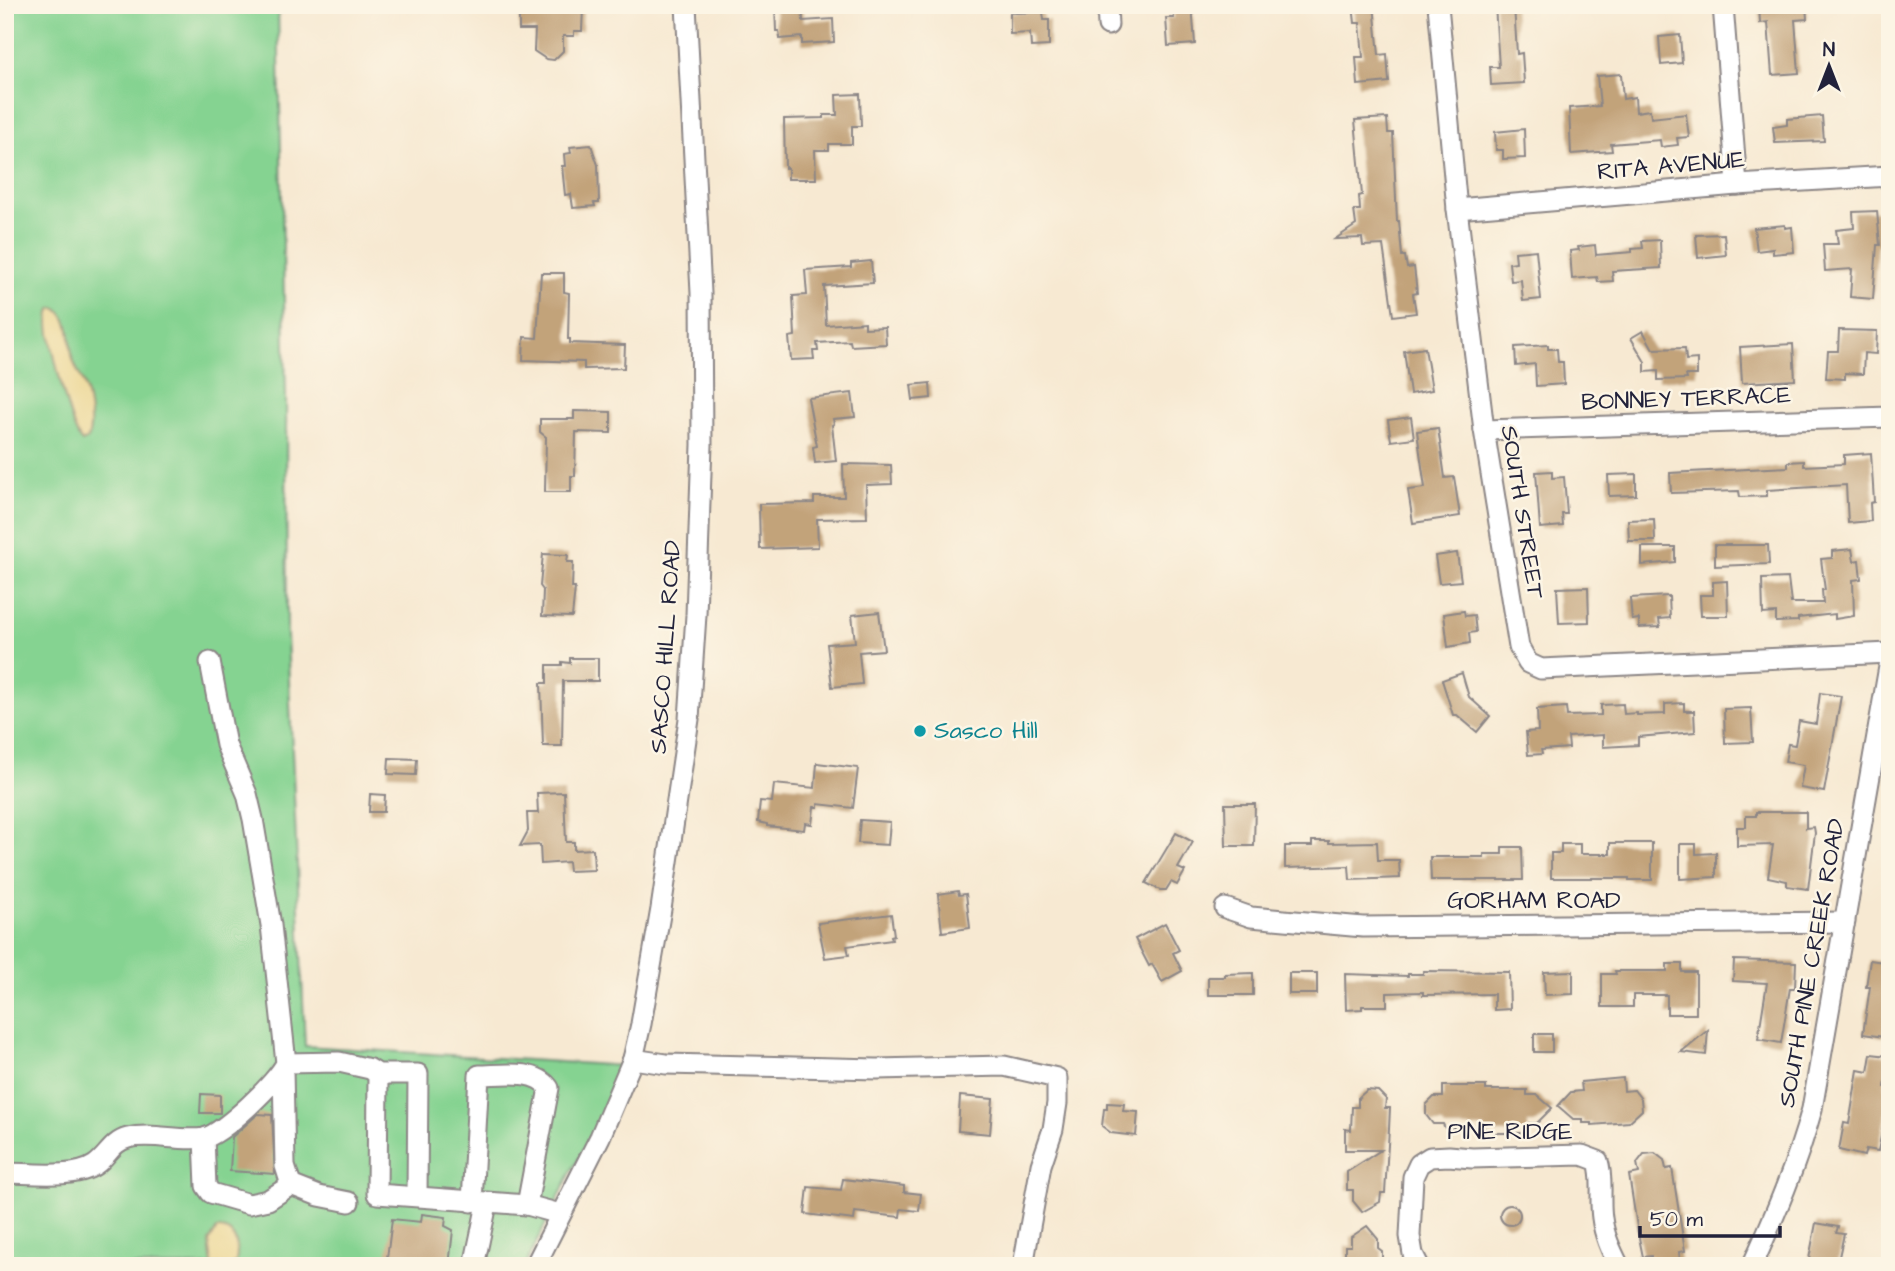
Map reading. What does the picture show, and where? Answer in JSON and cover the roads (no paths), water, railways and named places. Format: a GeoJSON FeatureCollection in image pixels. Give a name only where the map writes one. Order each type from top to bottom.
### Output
{"type":"FeatureCollection","features":[{"type":"Feature","properties":{"kind":"street","name":"SASCO HILL ROAD"},"geometry":{"type":"LineString","coordinates":[[535,1266],[605,1126],[633,1059],[678,802],[689,719],[702,445],[701,293],[686,5]]}},
{"type":"Feature","properties":{"kind":"street"},"geometry":{"type":"LineString","coordinates":[[1107,5],[1108,26]]}},
{"type":"Feature","properties":{"kind":"street","name":"SOUTH STREET"},"geometry":{"type":"LineString","coordinates":[[1438,5],[1457,209],[1484,430],[1519,646],[1528,663],[1541,669],[1890,653]]}},
{"type":"Feature","properties":{"kind":"street"},"geometry":{"type":"LineString","coordinates":[[1723,5],[1737,185]]}},
{"type":"Feature","properties":{"kind":"street","name":"RITA AVENUE"},"geometry":{"type":"LineString","coordinates":[[1457,209],[1737,185],[1890,176]]}},
{"type":"Feature","properties":{"kind":"street","name":"BONNEY TERRACE"},"geometry":{"type":"LineString","coordinates":[[1484,430],[1890,417]]}},
{"type":"Feature","properties":{"kind":"street","name":"SOUTH PINE CREEK ROAD"},"geometry":{"type":"LineString","coordinates":[[1752,1266],[1785,1190],[1804,1137],[1822,1061],[1887,700],[1890,661]]}},
{"type":"Feature","properties":{"kind":"street"},"geometry":{"type":"LineString","coordinates":[[210,662],[226,746],[247,794],[253,819],[274,948],[284,1066],[285,1166],[291,1185]]}},
{"type":"Feature","properties":{"kind":"street","name":"GORHAM ROAD"},"geometry":{"type":"LineString","coordinates":[[1225,908],[1251,917],[1363,926],[1845,922]]}},
{"type":"Feature","properties":{"kind":"street"},"geometry":{"type":"LineString","coordinates":[[633,1059],[666,1064],[877,1069],[1004,1066],[1057,1078],[1053,1129],[1041,1165],[1023,1266]]}},
{"type":"Feature","properties":{"kind":"street"},"geometry":{"type":"LineString","coordinates":[[5,1173],[84,1171],[97,1164],[116,1143],[130,1137],[204,1138],[224,1129],[284,1066],[339,1062],[370,1069],[378,1074],[418,1074],[417,1196]]}},
{"type":"Feature","properties":{"kind":"street"},"geometry":{"type":"LineString","coordinates":[[378,1074],[377,1194],[527,1205],[561,1214]]}},
{"type":"Feature","properties":{"kind":"street"},"geometry":{"type":"LineString","coordinates":[[474,1266],[479,1203],[479,1075],[526,1075],[544,1080],[549,1088],[527,1205]]}},
{"type":"Feature","properties":{"kind":"street"},"geometry":{"type":"LineString","coordinates":[[204,1138],[206,1186],[211,1193],[249,1204],[268,1200],[291,1185]]}},
{"type":"Feature","properties":{"kind":"street","name":"PINE RIDGE"},"geometry":{"type":"LineString","coordinates":[[1419,1266],[1413,1254],[1410,1236],[1413,1177],[1419,1164],[1430,1157],[1448,1156],[1472,1158],[1582,1155],[1598,1161],[1602,1175],[1602,1219],[1608,1246],[1619,1266]]}},
{"type":"Feature","properties":{"kind":"street"},"geometry":{"type":"LineString","coordinates":[[291,1185],[319,1196],[349,1202]]}},
{"type":"Feature","properties":{"kind":"place","name":"Sasco Hill"},"geometry":{"type":"Point","coordinates":[920,731]}}]}
